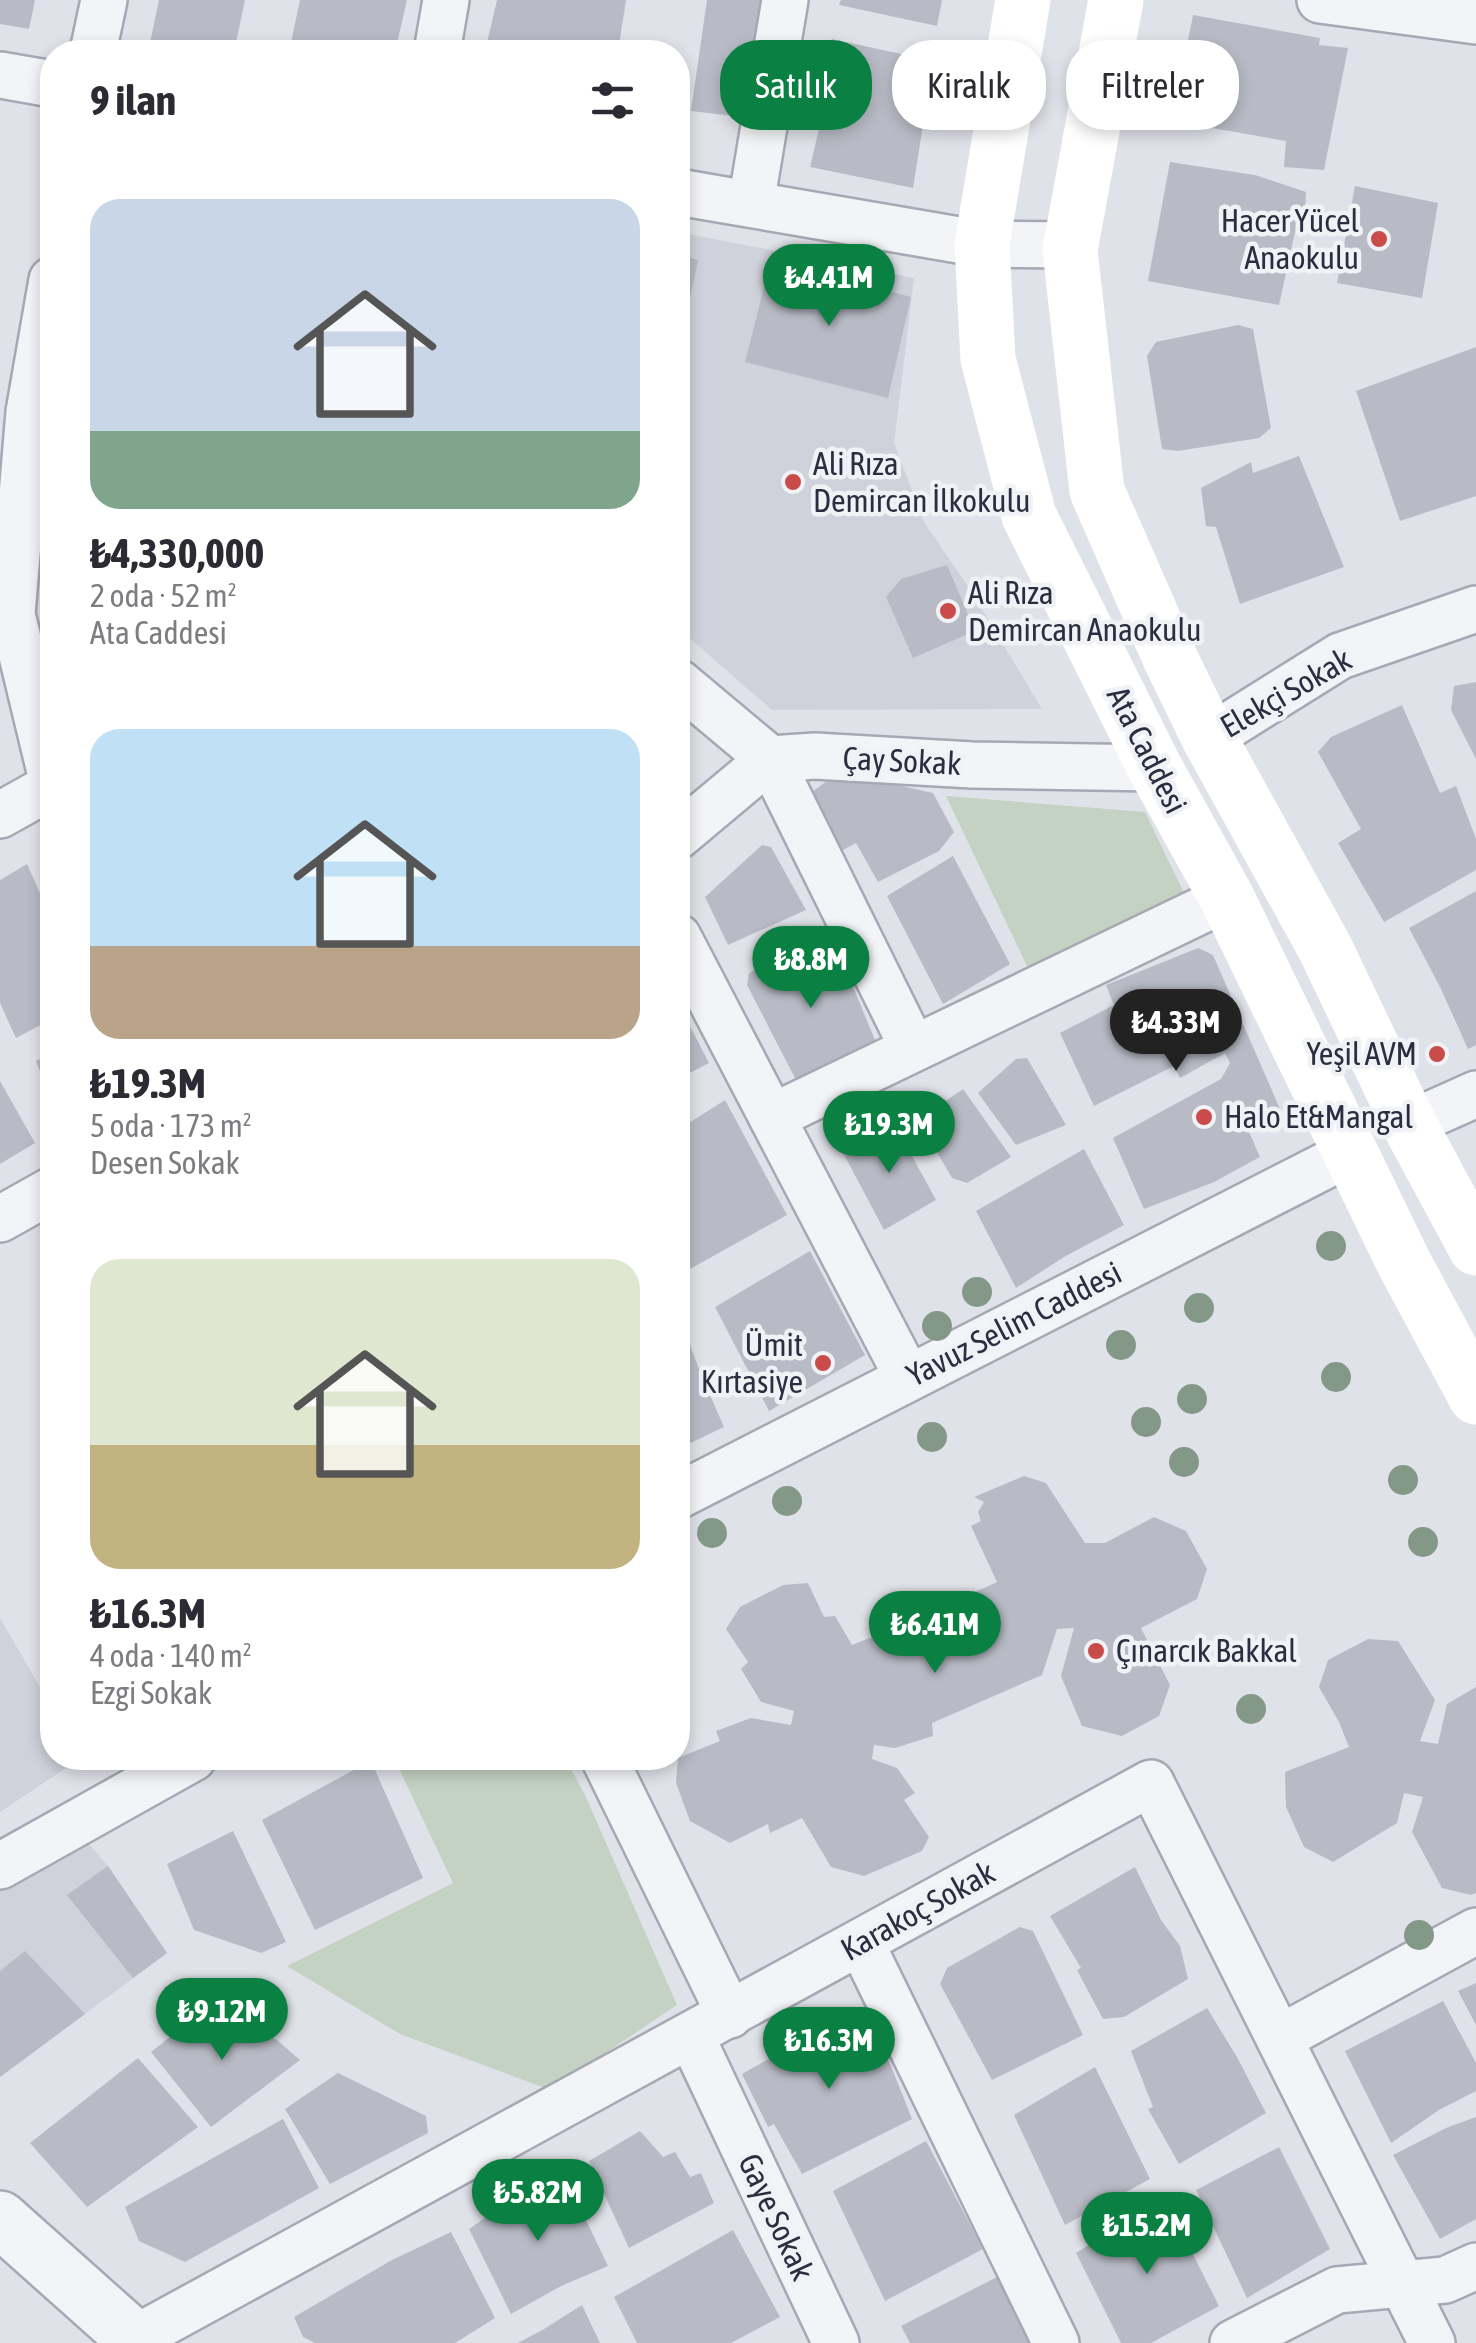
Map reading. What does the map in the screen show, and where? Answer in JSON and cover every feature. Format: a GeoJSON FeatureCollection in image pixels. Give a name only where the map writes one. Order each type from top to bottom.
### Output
{"type":"FeatureCollection","features":[{"type":"Feature","properties":{"kind":"main road","name":"Ata Caddesi"},"geometry":{"type":"LineString","coordinates":[[1023,0],[982,244],[988,359],[1029,516],[1155,768],[1227,898],[1404,1264],[1476,1398]]}},
{"type":"Feature","properties":{"kind":"main road","name":"Ata Caddesi"},"geometry":{"type":"LineString","coordinates":[[1116,0],[1070,245],[1096,491],[1170,660],[1209,738],[1324,948],[1409,1124],[1476,1248]]}},
{"type":"Feature","properties":{"kind":"main road"},"geometry":{"type":"LineString","coordinates":[[1155,768],[1209,738]]}},
{"type":"Feature","properties":{"kind":"main road"},"geometry":{"type":"LineString","coordinates":[[1350,1153],[1409,1124]]}},
{"type":"Feature","properties":{"kind":"street"},"geometry":{"type":"LineString","coordinates":[[96,40],[104,0]]}},
{"type":"Feature","properties":{"kind":"street"},"geometry":{"type":"LineString","coordinates":[[440,40],[446,0]]}},
{"type":"Feature","properties":{"kind":"street"},"geometry":{"type":"LineString","coordinates":[[751,204],[785,0]]}},
{"type":"Feature","properties":{"kind":"street"},"geometry":{"type":"LineString","coordinates":[[1320,0],[1476,20]]}},
{"type":"Feature","properties":{"kind":"street"},"geometry":{"type":"LineString","coordinates":[[0,75],[40,82]]}},
{"type":"Feature","properties":{"kind":"street"},"geometry":{"type":"LineString","coordinates":[[690,194],[982,244],[1070,245]]}},
{"type":"Feature","properties":{"kind":"street"},"geometry":{"type":"LineString","coordinates":[[40,343],[27,412],[6,616],[40,739]]}},
{"type":"Feature","properties":{"kind":"street","name":"Elekçi Sokak"},"geometry":{"type":"LineString","coordinates":[[1209,738],[1340,656],[1476,609]]}},
{"type":"Feature","properties":{"kind":"street"},"geometry":{"type":"LineString","coordinates":[[690,692],[770,759],[913,1048]]}},
{"type":"Feature","properties":{"kind":"street","name":"Çay Sokak"},"geometry":{"type":"LineString","coordinates":[[770,759],[815,756],[1155,768]]}},
{"type":"Feature","properties":{"kind":"street"},"geometry":{"type":"LineString","coordinates":[[690,826],[770,759]]}},
{"type":"Feature","properties":{"kind":"street"},"geometry":{"type":"LineString","coordinates":[[0,815],[40,790]]}},
{"type":"Feature","properties":{"kind":"street"},"geometry":{"type":"LineString","coordinates":[[772,1117],[1227,898]]}},
{"type":"Feature","properties":{"kind":"street"},"geometry":{"type":"LineString","coordinates":[[690,960],[908,1378]]}},
{"type":"Feature","properties":{"kind":"street"},"geometry":{"type":"LineString","coordinates":[[1409,1124],[1476,1094]]}},
{"type":"Feature","properties":{"kind":"street","name":"Yavuz Selim Caddesi"},"geometry":{"type":"LineString","coordinates":[[690,1490],[1350,1153]]}},
{"type":"Feature","properties":{"kind":"street"},"geometry":{"type":"LineString","coordinates":[[0,1219],[40,1197]]}},
{"type":"Feature","properties":{"kind":"street"},"geometry":{"type":"LineString","coordinates":[[0,1866],[172,1770]]}},
{"type":"Feature","properties":{"kind":"street"},"geometry":{"type":"LineString","coordinates":[[610,1770],[730,2014]]}},
{"type":"Feature","properties":{"kind":"street","name":"Karakoç Sokak"},"geometry":{"type":"LineString","coordinates":[[137,2341],[1151,1783],[1432,2343]]}},
{"type":"Feature","properties":{"kind":"street"},"geometry":{"type":"LineString","coordinates":[[1280,2038],[1476,1932]]}},
{"type":"Feature","properties":{"kind":"street"},"geometry":{"type":"LineString","coordinates":[[861,1943],[1056,2343]]}},
{"type":"Feature","properties":{"kind":"street","name":"Gaye Sokak"},"geometry":{"type":"LineString","coordinates":[[691,2036],[836,2343]]}},
{"type":"Feature","properties":{"kind":"street"},"geometry":{"type":"LineString","coordinates":[[0,2218],[137,2341]]}},
{"type":"Feature","properties":{"kind":"street"},"geometry":{"type":"LineString","coordinates":[[1232,2343],[1337,2290],[1444,2280],[1476,2266]]}},
{"type":"Feature","properties":{"kind":"shaded area","name":"Ali Rıza Demircan İlkokulu"},"geometry":{"type":"Polygon","coordinates":[[[690,234],[914,278],[894,443],[924,522],[973,594],[1042,709],[772,710],[690,638],[690,234]]]}},
{"type":"Feature","properties":{"kind":"shaded area"},"geometry":{"type":"Polygon","coordinates":[[[0,1618],[40,1687],[40,1770],[63,1770],[0,1812],[0,1618]]]}},
{"type":"Feature","properties":{"kind":"shaded area"},"geometry":{"type":"Polygon","coordinates":[[[81,1835],[108,1866],[167,1953],[0,2077],[0,1891],[81,1835]]]}},
{"type":"Feature","properties":{"kind":"green space"},"geometry":{"type":"Polygon","coordinates":[[[946,796],[1145,812],[1184,893],[1029,970],[946,796]]]}},
{"type":"Feature","properties":{"kind":"green space"},"geometry":{"type":"Polygon","coordinates":[[[400,1770],[571,1770],[677,2005],[550,2090],[400,2034],[287,1966],[453,1883],[400,1770]]]}},
{"type":"Feature","properties":{"kind":"building"},"geometry":{"type":"Polygon","coordinates":[[[0,0],[35,0],[29,29],[0,24],[0,0]]]}},
{"type":"Feature","properties":{"kind":"building"},"geometry":{"type":"Polygon","coordinates":[[[159,0],[245,0],[237,40],[151,40],[159,0]]]}},
{"type":"Feature","properties":{"kind":"building"},"geometry":{"type":"Polygon","coordinates":[[[300,0],[407,0],[398,40],[292,40],[300,0]]]}},
{"type":"Feature","properties":{"kind":"building"},"geometry":{"type":"Polygon","coordinates":[[[497,0],[626,0],[620,40],[488,40],[497,0]]]}},
{"type":"Feature","properties":{"kind":"building"},"geometry":{"type":"Polygon","coordinates":[[[707,0],[770,0],[764,40],[720,40],[720,114],[691,111],[707,0]]]}},
{"type":"Feature","properties":{"kind":"building"},"geometry":{"type":"Polygon","coordinates":[[[841,0],[942,0],[937,26],[839,5],[841,0]]]}},
{"type":"Feature","properties":{"kind":"building"},"geometry":{"type":"Polygon","coordinates":[[[1193,15],[1320,38],[1319,45],[1348,48],[1324,170],[1284,167],[1286,141],[1223,130],[1239,130],[1239,40],[1188,40],[1193,15]]]}},
{"type":"Feature","properties":{"kind":"building"},"geometry":{"type":"Polygon","coordinates":[[[872,48],[892,52],[892,130],[922,130],[913,188],[810,167],[819,130],[872,130],[872,48]]]}},
{"type":"Feature","properties":{"kind":"building"},"geometry":{"type":"Polygon","coordinates":[[[1170,162],[1255,175],[1306,192],[1305,210],[1298,218],[1279,305],[1148,281],[1170,162]]]}},
{"type":"Feature","properties":{"kind":"building"},"geometry":{"type":"Polygon","coordinates":[[[1355,186],[1438,203],[1422,298],[1337,283],[1355,186]]]}},
{"type":"Feature","properties":{"kind":"building"},"geometry":{"type":"Polygon","coordinates":[[[690,258],[698,260],[690,299],[690,258]]]}},
{"type":"Feature","properties":{"kind":"building"},"geometry":{"type":"Polygon","coordinates":[[[771,260],[911,297],[888,398],[745,362],[771,260]]]}},
{"type":"Feature","properties":{"kind":"building"},"geometry":{"type":"Polygon","coordinates":[[[1238,325],[1253,329],[1271,428],[1259,438],[1178,451],[1162,449],[1147,356],[1156,342],[1238,325]]]}},
{"type":"Feature","properties":{"kind":"building"},"geometry":{"type":"Polygon","coordinates":[[[1476,347],[1476,496],[1400,521],[1356,391],[1476,347]]]}},
{"type":"Feature","properties":{"kind":"building"},"geometry":{"type":"Polygon","coordinates":[[[1299,456],[1344,567],[1240,604],[1216,527],[1206,526],[1201,488],[1251,462],[1253,473],[1299,456]]]}},
{"type":"Feature","properties":{"kind":"building"},"geometry":{"type":"Polygon","coordinates":[[[947,565],[975,631],[913,658],[886,597],[901,579],[947,565]]]}},
{"type":"Feature","properties":{"kind":"building"},"geometry":{"type":"Polygon","coordinates":[[[1476,682],[1476,759],[1451,710],[1454,686],[1476,682]]]}},
{"type":"Feature","properties":{"kind":"building"},"geometry":{"type":"Polygon","coordinates":[[[1402,705],[1440,793],[1456,786],[1476,839],[1476,870],[1384,922],[1338,843],[1361,829],[1318,752],[1331,737],[1402,705]]]}},
{"type":"Feature","properties":{"kind":"building"},"geometry":{"type":"Polygon","coordinates":[[[839,772],[933,793],[954,832],[939,851],[878,882],[856,843],[841,851],[808,795],[839,772]]]}},
{"type":"Feature","properties":{"kind":"building"},"geometry":{"type":"Polygon","coordinates":[[[762,845],[771,847],[806,910],[728,945],[705,897],[762,845]]]}},
{"type":"Feature","properties":{"kind":"building"},"geometry":{"type":"Polygon","coordinates":[[[953,856],[1010,964],[943,1004],[887,896],[953,856]]]}},
{"type":"Feature","properties":{"kind":"building"},"geometry":{"type":"Polygon","coordinates":[[[27,864],[40,893],[40,1025],[16,1038],[0,1003],[0,880],[27,864]]]}},
{"type":"Feature","properties":{"kind":"building"},"geometry":{"type":"Polygon","coordinates":[[[1476,891],[1476,1045],[1468,1049],[1409,928],[1476,891]]]}},
{"type":"Feature","properties":{"kind":"building"},"geometry":{"type":"Polygon","coordinates":[[[814,943],[825,947],[854,989],[877,1045],[798,1084],[747,985],[749,973],[814,943]]]}},
{"type":"Feature","properties":{"kind":"building"},"geometry":{"type":"Polygon","coordinates":[[[1198,948],[1213,955],[1280,1109],[1246,1125],[1260,1157],[1214,1182],[1144,1209],[1113,1138],[1221,1079],[1230,1063],[1225,1053],[1180,1078],[1174,1066],[1094,1106],[1060,1033],[1114,1005],[1106,985],[1198,948]]]}},
{"type":"Feature","properties":{"kind":"building"},"geometry":{"type":"Polygon","coordinates":[[[690,1026],[709,1063],[690,1073],[690,1026]]]}},
{"type":"Feature","properties":{"kind":"building"},"geometry":{"type":"Polygon","coordinates":[[[1027,1058],[1066,1125],[1016,1145],[978,1093],[1016,1059],[1027,1058]]]}},
{"type":"Feature","properties":{"kind":"building"},"geometry":{"type":"Polygon","coordinates":[[[0,1081],[35,1143],[0,1164],[0,1081]]]}},
{"type":"Feature","properties":{"kind":"building"},"geometry":{"type":"Polygon","coordinates":[[[963,1089],[1011,1157],[967,1183],[952,1178],[918,1120],[963,1089]]]}},
{"type":"Feature","properties":{"kind":"building"},"geometry":{"type":"Polygon","coordinates":[[[725,1100],[787,1215],[690,1269],[690,1122],[725,1100]]]}},
{"type":"Feature","properties":{"kind":"building"},"geometry":{"type":"Polygon","coordinates":[[[894,1123],[936,1200],[884,1230],[841,1149],[894,1123]]]}},
{"type":"Feature","properties":{"kind":"building"},"geometry":{"type":"Polygon","coordinates":[[[1084,1149],[1124,1225],[1016,1288],[976,1211],[1084,1149]]]}},
{"type":"Feature","properties":{"kind":"building"},"geometry":{"type":"Polygon","coordinates":[[[810,1251],[865,1355],[769,1411],[715,1307],[810,1251]]]}},
{"type":"Feature","properties":{"kind":"building"},"geometry":{"type":"Polygon","coordinates":[[[690,1345],[700,1372],[724,1427],[690,1443],[690,1345]]]}},
{"type":"Feature","properties":{"kind":"building"},"geometry":{"type":"Polygon","coordinates":[[[1024,1476],[1046,1483],[1085,1543],[1105,1543],[1154,1517],[1186,1531],[1207,1569],[1197,1599],[1141,1628],[1170,1685],[1159,1716],[1122,1736],[1082,1726],[1061,1676],[1074,1628],[1057,1629],[1042,1675],[932,1723],[933,1736],[895,1748],[874,1745],[872,1759],[897,1768],[915,1793],[904,1800],[929,1837],[922,1851],[864,1876],[831,1867],[802,1818],[770,1833],[768,1824],[730,1843],[690,1821],[676,1783],[677,1770],[690,1770],[690,1753],[720,1741],[716,1731],[751,1718],[791,1725],[794,1711],[761,1702],[741,1669],[748,1662],[726,1629],[740,1607],[783,1585],[808,1583],[824,1617],[835,1616],[852,1645],[880,1634],[894,1638],[924,1620],[937,1635],[947,1629],[932,1612],[997,1582],[971,1526],[981,1521],[978,1512],[984,1502],[974,1497],[1024,1476]]]}},
{"type":"Feature","properties":{"kind":"building"},"geometry":{"type":"Polygon","coordinates":[[[1368,1639],[1398,1641],[1435,1700],[1420,1741],[1438,1744],[1447,1704],[1476,1687],[1476,1893],[1442,1888],[1412,1832],[1423,1797],[1404,1793],[1397,1823],[1333,1862],[1304,1847],[1286,1807],[1285,1772],[1349,1747],[1319,1687],[1328,1660],[1368,1639]]]}},
{"type":"Feature","properties":{"kind":"building"},"geometry":{"type":"Polygon","coordinates":[[[354,1770],[375,1770],[423,1878],[315,1930],[262,1820],[354,1770]]]}},
{"type":"Feature","properties":{"kind":"building"},"geometry":{"type":"Polygon","coordinates":[[[233,1831],[286,1942],[261,1953],[194,1930],[167,1864],[233,1831]]]}},
{"type":"Feature","properties":{"kind":"building"},"geometry":{"type":"Polygon","coordinates":[[[108,1866],[167,1953],[133,1978],[67,1895],[108,1866]]]}},
{"type":"Feature","properties":{"kind":"building"},"geometry":{"type":"Polygon","coordinates":[[[1135,1867],[1161,1920],[1180,1946],[1188,1979],[1124,2017],[1103,2019],[1077,1970],[1081,1968],[1050,1916],[1135,1867]]]}},
{"type":"Feature","properties":{"kind":"building"},"geometry":{"type":"Polygon","coordinates":[[[1020,1927],[1033,1931],[1083,2035],[992,2080],[940,1984],[947,1968],[1020,1927]]]}},
{"type":"Feature","properties":{"kind":"building"},"geometry":{"type":"Polygon","coordinates":[[[25,1951],[85,2014],[0,2077],[0,1971],[25,1951]]]}},
{"type":"Feature","properties":{"kind":"building"},"geometry":{"type":"Polygon","coordinates":[[[1476,1983],[1476,2025],[1458,1991],[1476,1983]]]}},
{"type":"Feature","properties":{"kind":"building"},"geometry":{"type":"Polygon","coordinates":[[[1443,2001],[1476,2063],[1476,2091],[1439,2110],[1391,2143],[1345,2051],[1443,2001]]]}},
{"type":"Feature","properties":{"kind":"building"},"geometry":{"type":"Polygon","coordinates":[[[207,2008],[277,2040],[300,2060],[211,2127],[151,2052],[207,2008]]]}},
{"type":"Feature","properties":{"kind":"building"},"geometry":{"type":"Polygon","coordinates":[[[1207,2008],[1266,2113],[1179,2164],[1148,2109],[1153,2107],[1131,2051],[1207,2008]]]}},
{"type":"Feature","properties":{"kind":"building"},"geometry":{"type":"Polygon","coordinates":[[[853,2011],[867,2015],[912,2119],[802,2174],[774,2124],[768,2127],[742,2074],[853,2011]]]}},
{"type":"Feature","properties":{"kind":"building"},"geometry":{"type":"Polygon","coordinates":[[[138,2058],[198,2127],[87,2207],[30,2143],[138,2058]]]}},
{"type":"Feature","properties":{"kind":"building"},"geometry":{"type":"Polygon","coordinates":[[[1095,2067],[1150,2179],[1065,2225],[1014,2115],[1095,2067]]]}},
{"type":"Feature","properties":{"kind":"building"},"geometry":{"type":"Polygon","coordinates":[[[338,2073],[426,2116],[428,2133],[330,2184],[285,2109],[338,2073]]]}},
{"type":"Feature","properties":{"kind":"building"},"geometry":{"type":"Polygon","coordinates":[[[1476,2117],[1476,2219],[1440,2239],[1393,2155],[1476,2117]]]}},
{"type":"Feature","properties":{"kind":"building"},"geometry":{"type":"Polygon","coordinates":[[[283,2119],[319,2188],[185,2262],[139,2241],[125,2207],[283,2119]]]}},
{"type":"Feature","properties":{"kind":"building"},"geometry":{"type":"Polygon","coordinates":[[[640,2131],[663,2157],[675,2152],[690,2177],[701,2173],[714,2203],[629,2248],[589,2161],[640,2131]]]}},
{"type":"Feature","properties":{"kind":"building"},"geometry":{"type":"Polygon","coordinates":[[[926,2141],[983,2249],[885,2301],[833,2191],[926,2141]]]}},
{"type":"Feature","properties":{"kind":"building"},"geometry":{"type":"Polygon","coordinates":[[[1279,2147],[1330,2249],[1247,2298],[1196,2190],[1279,2147]]]}},
{"type":"Feature","properties":{"kind":"building"},"geometry":{"type":"Polygon","coordinates":[[[564,2174],[608,2266],[511,2314],[469,2229],[516,2196],[564,2174]]]}},
{"type":"Feature","properties":{"kind":"building"},"geometry":{"type":"Polygon","coordinates":[[[1164,2197],[1219,2306],[1151,2343],[1121,2343],[1076,2253],[1164,2197]]]}},
{"type":"Feature","properties":{"kind":"building"},"geometry":{"type":"Polygon","coordinates":[[[733,2230],[780,2317],[731,2343],[637,2343],[614,2297],[733,2230]]]}},
{"type":"Feature","properties":{"kind":"building"},"geometry":{"type":"Polygon","coordinates":[[[451,2232],[495,2318],[455,2343],[315,2343],[303,2337],[294,2317],[392,2260],[451,2232]]]}},
{"type":"Feature","properties":{"kind":"building"},"geometry":{"type":"Polygon","coordinates":[[[999,2276],[1033,2343],[910,2343],[901,2326],[999,2276]]]}},
{"type":"Feature","properties":{"kind":"building"},"geometry":{"type":"Polygon","coordinates":[[[582,2305],[600,2343],[518,2343],[544,2329],[582,2305]]]}},
{"type":"Feature","properties":{"kind":"place","name":"Hacer Yücel Anaokulu"},"geometry":{"type":"Point","coordinates":[1379,239]}},
{"type":"Feature","properties":{"kind":"place","name":"Ali Rıza Demircan İlkokulu"},"geometry":{"type":"Point","coordinates":[793,482]}},
{"type":"Feature","properties":{"kind":"place","name":"Ali Rıza Demircan Anaokulu"},"geometry":{"type":"Point","coordinates":[948,611]}},
{"type":"Feature","properties":{"kind":"place","name":"Yeşil AVM"},"geometry":{"type":"Point","coordinates":[1437,1054]}},
{"type":"Feature","properties":{"kind":"place","name":"Halo Et&Mangal"},"geometry":{"type":"Point","coordinates":[1204,1117]}},
{"type":"Feature","properties":{"kind":"place","name":"Ümit Kırtasiye"},"geometry":{"type":"Point","coordinates":[823,1363]}},
{"type":"Feature","properties":{"kind":"place","name":"Çınarcık Bakkal"},"geometry":{"type":"Point","coordinates":[1096,1651]}}]}
